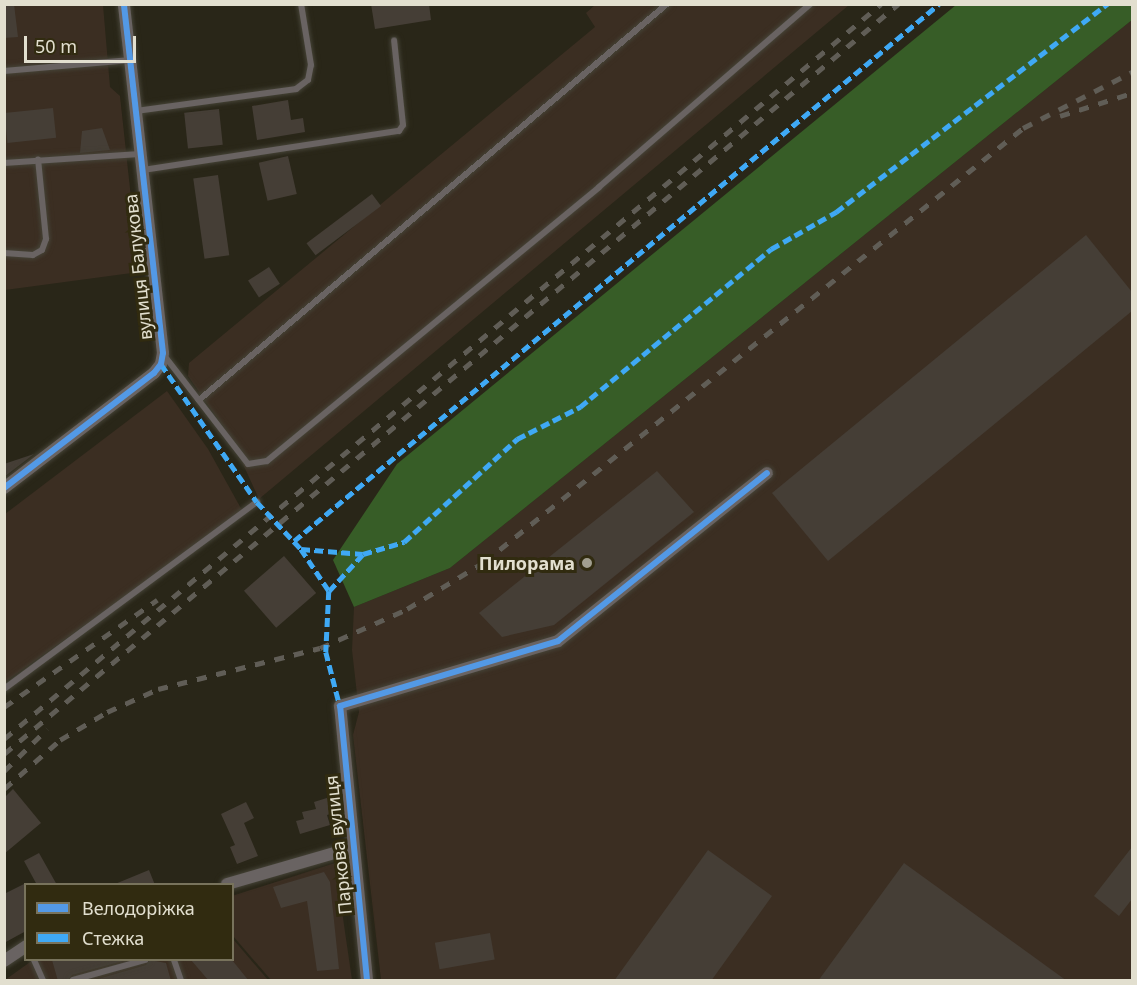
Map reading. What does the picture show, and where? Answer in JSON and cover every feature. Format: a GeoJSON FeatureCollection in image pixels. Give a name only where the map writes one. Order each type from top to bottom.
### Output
{"type":"FeatureCollection","features":[{"type":"Feature","properties":{"kind":"street","name":"вулиця Балукова"},"geometry":{"type":"LineString","coordinates":[[4,488],[154,373],[163,353],[124,4]]}},
{"type":"Feature","properties":{"kind":"street","name":"Паркова вулиця"},"geometry":{"type":"LineString","coordinates":[[367,981],[352,848],[340,706],[558,641],[767,473]]}},
{"type":"Feature","properties":{"kind":"street"},"geometry":{"type":"LineString","coordinates":[[234,883],[352,848]]}},
{"type":"Feature","properties":{"kind":"street"},"geometry":{"type":"LineString","coordinates":[[4,961],[24,947]]}},
{"type":"Feature","properties":{"kind":"lane"},"geometry":{"type":"LineString","coordinates":[[136,111],[296,89],[308,80],[311,65],[301,4]]}},
{"type":"Feature","properties":{"kind":"lane"},"geometry":{"type":"LineString","coordinates":[[199,400],[667,4]]}},
{"type":"Feature","properties":{"kind":"lane"},"geometry":{"type":"LineString","coordinates":[[163,353],[248,465],[267,460],[599,187],[810,4]]}},
{"type":"Feature","properties":{"kind":"lane"},"geometry":{"type":"LineString","coordinates":[[143,170],[385,136],[399,131],[403,125],[394,40]]}},
{"type":"Feature","properties":{"kind":"lane"},"geometry":{"type":"LineString","coordinates":[[4,71],[130,60]]}},
{"type":"Feature","properties":{"kind":"lane"},"geometry":{"type":"LineString","coordinates":[[4,163],[141,154]]}},
{"type":"Feature","properties":{"kind":"lane"},"geometry":{"type":"LineString","coordinates":[[4,254],[33,255],[42,250],[46,239],[38,159]]}},
{"type":"Feature","properties":{"kind":"lane"},"geometry":{"type":"LineString","coordinates":[[4,689],[257,502]]}},
{"type":"Feature","properties":{"kind":"lane"},"geometry":{"type":"LineString","coordinates":[[34,961],[43,981]]}},
{"type":"Feature","properties":{"kind":"lane"},"geometry":{"type":"LineString","coordinates":[[73,981],[142,961]]}},
{"type":"Feature","properties":{"kind":"lane"},"geometry":{"type":"LineString","coordinates":[[174,961],[181,981]]}},
{"type":"Feature","properties":{"kind":"shaded area"},"geometry":{"type":"Polygon","coordinates":[[[5,5],[103,5],[110,87],[120,96],[139,272],[5,290],[5,5]]]}},
{"type":"Feature","properties":{"kind":"shaded area"},"geometry":{"type":"Polygon","coordinates":[[[595,5],[849,5],[259,499],[231,438],[188,376],[189,363],[595,27],[586,13],[595,5]]]}},
{"type":"Feature","properties":{"kind":"shaded area"},"geometry":{"type":"Polygon","coordinates":[[[1132,20],[1132,980],[381,980],[353,735],[359,712],[352,650],[354,607],[450,568],[1132,20]]]}},
{"type":"Feature","properties":{"kind":"shaded area"},"geometry":{"type":"Polygon","coordinates":[[[167,391],[208,449],[243,512],[5,682],[5,514],[167,391]]]}},
{"type":"Feature","properties":{"kind":"shaded area"},"geometry":{"type":"Polygon","coordinates":[[[335,863],[352,980],[271,980],[234,937],[234,895],[335,863]]]}},
{"type":"Feature","properties":{"kind":"shaded area"},"geometry":{"type":"Polygon","coordinates":[[[234,940],[268,980],[5,980],[32,961],[234,961],[234,940]]]}},
{"type":"Feature","properties":{"kind":"green space"},"geometry":{"type":"Polygon","coordinates":[[[956,5],[1132,5],[1132,20],[450,568],[354,607],[333,560],[397,464],[956,5]]]}},
{"type":"Feature","properties":{"kind":"building"},"geometry":{"type":"Polygon","coordinates":[[[4,4],[14,4],[18,37],[4,38],[4,4]]]}},
{"type":"Feature","properties":{"kind":"building"},"geometry":{"type":"Polygon","coordinates":[[[371,4],[429,4],[431,20],[375,29],[371,4]]]}},
{"type":"Feature","properties":{"kind":"building"},"geometry":{"type":"Polygon","coordinates":[[[288,100],[291,120],[303,118],[305,132],[257,140],[252,106],[288,100]]]}},
{"type":"Feature","properties":{"kind":"building"},"geometry":{"type":"Polygon","coordinates":[[[53,108],[56,138],[7,143],[4,113],[53,108]]]}},
{"type":"Feature","properties":{"kind":"building"},"geometry":{"type":"Polygon","coordinates":[[[219,109],[223,145],[188,148],[184,113],[219,109]]]}},
{"type":"Feature","properties":{"kind":"building"},"geometry":{"type":"Polygon","coordinates":[[[102,128],[110,150],[80,153],[82,131],[102,128]]]}},
{"type":"Feature","properties":{"kind":"building"},"geometry":{"type":"Polygon","coordinates":[[[288,156],[297,194],[268,201],[259,163],[288,156]]]}},
{"type":"Feature","properties":{"kind":"building"},"geometry":{"type":"Polygon","coordinates":[[[218,175],[229,255],[205,259],[193,178],[218,175]]]}},
{"type":"Feature","properties":{"kind":"building"},"geometry":{"type":"Polygon","coordinates":[[[372,194],[381,206],[316,255],[307,243],[372,194]]]}},
{"type":"Feature","properties":{"kind":"building"},"geometry":{"type":"Polygon","coordinates":[[[1086,235],[1132,292],[1132,311],[828,561],[772,493],[1086,235]]]}},
{"type":"Feature","properties":{"kind":"building"},"geometry":{"type":"Polygon","coordinates":[[[269,267],[280,284],[259,297],[248,281],[269,267]]]}},
{"type":"Feature","properties":{"kind":"building"},"geometry":{"type":"Polygon","coordinates":[[[34,454],[4,477],[4,464],[34,454]]]}},
{"type":"Feature","properties":{"kind":"building","name":"Пилорама"},"geometry":{"type":"Polygon","coordinates":[[[657,471],[694,512],[554,625],[502,637],[479,613],[657,471]]]}},
{"type":"Feature","properties":{"kind":"building"},"geometry":{"type":"Polygon","coordinates":[[[284,556],[316,593],[276,628],[244,591],[284,556]]]}},
{"type":"Feature","properties":{"kind":"building"},"geometry":{"type":"Polygon","coordinates":[[[13,789],[41,823],[4,854],[4,798],[13,789]]]}},
{"type":"Feature","properties":{"kind":"building"},"geometry":{"type":"Polygon","coordinates":[[[330,797],[334,813],[327,815],[330,825],[300,834],[296,821],[304,819],[302,812],[316,809],[314,802],[330,797]]]}},
{"type":"Feature","properties":{"kind":"building"},"geometry":{"type":"Polygon","coordinates":[[[246,802],[254,818],[244,823],[258,856],[237,864],[230,847],[235,845],[221,814],[246,802]]]}},
{"type":"Feature","properties":{"kind":"building"},"geometry":{"type":"Polygon","coordinates":[[[1132,847],[1132,899],[1119,916],[1094,896],[1132,847]]]}},
{"type":"Feature","properties":{"kind":"building"},"geometry":{"type":"Polygon","coordinates":[[[708,850],[772,896],[711,981],[614,981],[708,850]]]}},
{"type":"Feature","properties":{"kind":"building"},"geometry":{"type":"Polygon","coordinates":[[[39,853],[56,883],[36,883],[24,861],[39,853]]]}},
{"type":"Feature","properties":{"kind":"building"},"geometry":{"type":"Polygon","coordinates":[[[904,863],[1067,981],[818,981],[904,863]]]}},
{"type":"Feature","properties":{"kind":"building"},"geometry":{"type":"Polygon","coordinates":[[[149,870],[154,883],[117,883],[149,870]]]}},
{"type":"Feature","properties":{"kind":"building"},"geometry":{"type":"Polygon","coordinates":[[[324,872],[330,882],[339,969],[317,971],[307,901],[281,908],[273,887],[324,872]]]}},
{"type":"Feature","properties":{"kind":"building"},"geometry":{"type":"Polygon","coordinates":[[[24,884],[24,932],[4,943],[4,894],[24,884]]]}},
{"type":"Feature","properties":{"kind":"building"},"geometry":{"type":"Polygon","coordinates":[[[490,933],[495,960],[440,969],[435,943],[490,933]]]}},
{"type":"Feature","properties":{"kind":"building"},"geometry":{"type":"Polygon","coordinates":[[[52,961],[123,961],[72,975],[68,981],[58,981],[52,961]]]}},
{"type":"Feature","properties":{"kind":"building"},"geometry":{"type":"Polygon","coordinates":[[[149,961],[166,963],[171,981],[91,981],[146,965],[149,961]]]}},
{"type":"Feature","properties":{"kind":"building"},"geometry":{"type":"Polygon","coordinates":[[[192,961],[233,961],[249,981],[209,981],[192,961]]]}},
{"type":"Feature","properties":{"kind":"railway"},"geometry":{"type":"LineString","coordinates":[[4,739],[881,4]]}},
{"type":"Feature","properties":{"kind":"railway"},"geometry":{"type":"LineString","coordinates":[[4,754],[898,4]]}},
{"type":"Feature","properties":{"kind":"railway"},"geometry":{"type":"LineString","coordinates":[[4,789],[60,740],[107,712],[158,689],[320,648],[407,609],[484,562],[1023,128],[1132,72]]}},
{"type":"Feature","properties":{"kind":"railway"},"geometry":{"type":"LineString","coordinates":[[1060,116],[1132,93]]}},
{"type":"Feature","properties":{"kind":"railway"},"geometry":{"type":"LineString","coordinates":[[4,707],[157,600]]}},
{"type":"Feature","properties":{"kind":"railway"},"geometry":{"type":"LineString","coordinates":[[4,771],[47,729]]}},
{"type":"Feature","properties":{"kind":"marked path"},"geometry":{"type":"LineString","coordinates":[[294,541],[939,4]]}},
{"type":"Feature","properties":{"kind":"marked path"},"geometry":{"type":"LineString","coordinates":[[329,591],[363,554],[404,542],[517,439],[580,407],[771,249],[836,212],[1107,4]]}},
{"type":"Feature","properties":{"kind":"marked path"},"geometry":{"type":"LineString","coordinates":[[161,364],[257,502],[301,549],[329,591],[326,652],[340,706]]}},
{"type":"Feature","properties":{"kind":"marked path"},"geometry":{"type":"LineString","coordinates":[[301,549],[363,554]]}},
{"type":"Feature","properties":{"kind":"cycle path"},"geometry":{"type":"LineString","coordinates":[[4,488],[154,373],[161,364],[163,353],[124,4]]}},
{"type":"Feature","properties":{"kind":"cycle path"},"geometry":{"type":"LineString","coordinates":[[367,980],[340,706],[558,641],[767,473]]}},
{"type":"Feature","properties":{"kind":"place","name":"Пилорама"},"geometry":{"type":"Point","coordinates":[587,563]}}]}
